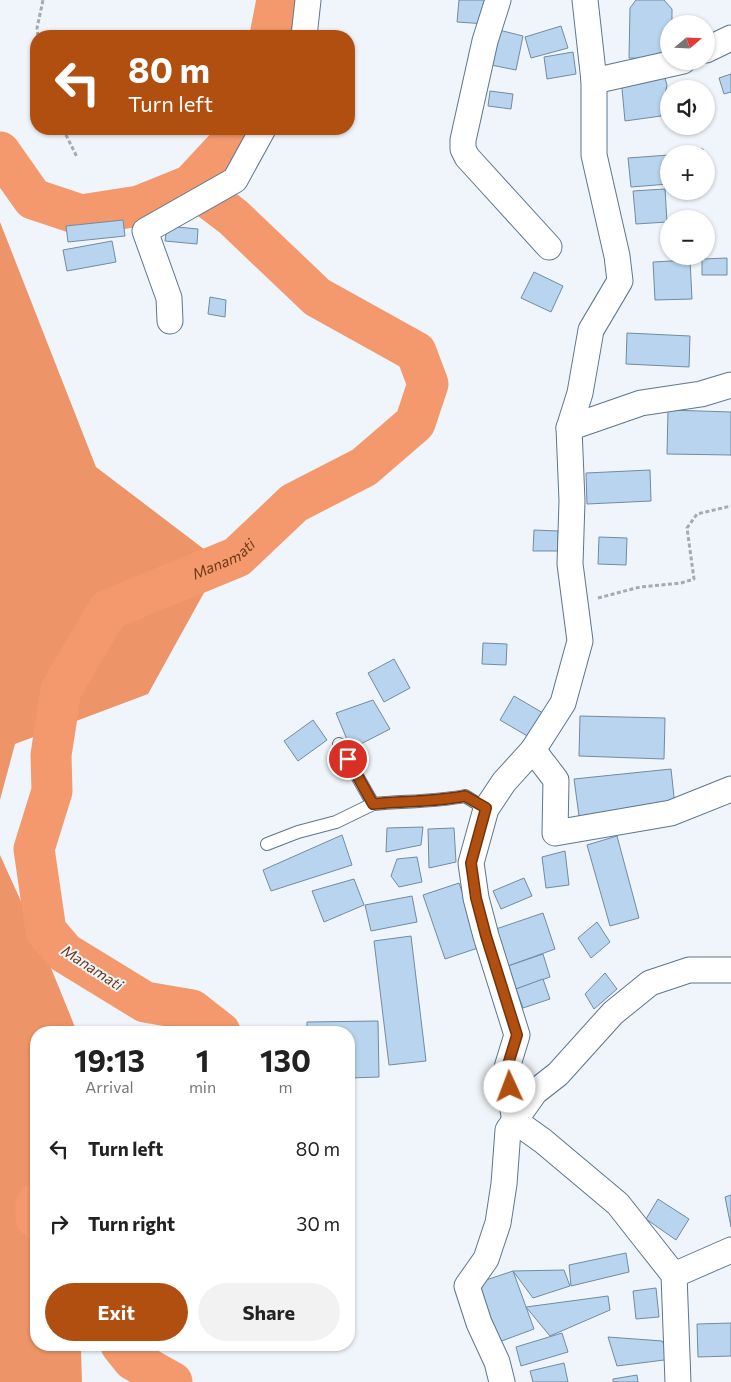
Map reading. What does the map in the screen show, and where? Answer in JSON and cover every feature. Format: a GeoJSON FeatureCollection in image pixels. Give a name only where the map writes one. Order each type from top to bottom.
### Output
{"type":"FeatureCollection","features":[{"type":"Feature","properties":{"kind":"street"},"geometry":{"type":"LineString","coordinates":[[305,30],[308,0]]}},
{"type":"Feature","properties":{"kind":"street"},"geometry":{"type":"LineString","coordinates":[[498,0],[485,41],[463,140],[464,148],[467,157],[549,247]]}},
{"type":"Feature","properties":{"kind":"street"},"geometry":{"type":"LineString","coordinates":[[585,0],[594,81],[594,155],[617,256],[620,281],[591,330],[580,393],[569,428],[572,501],[570,564],[580,641],[563,703],[533,750],[504,782],[486,808],[471,863],[476,898],[486,936],[517,1035],[506,1071],[515,1121],[543,1141],[618,1204],[674,1275],[678,1382]]}},
{"type":"Feature","properties":{"kind":"street"},"geometry":{"type":"LineString","coordinates":[[715,46],[731,38]]}},
{"type":"Feature","properties":{"kind":"street"},"geometry":{"type":"LineString","coordinates":[[594,81],[660,66]]}},
{"type":"Feature","properties":{"kind":"street"},"geometry":{"type":"LineString","coordinates":[[170,321],[169,298],[145,231],[236,180],[260,135]]}},
{"type":"Feature","properties":{"kind":"street"},"geometry":{"type":"LineString","coordinates":[[569,428],[641,403],[701,394],[731,385]]}},
{"type":"Feature","properties":{"kind":"street"},"geometry":{"type":"LineString","coordinates":[[533,750],[556,780],[555,833],[671,813],[731,789]]}},
{"type":"Feature","properties":{"kind":"street"},"geometry":{"type":"LineString","coordinates":[[502,1382],[497,1362],[479,1323],[467,1286],[486,1259],[498,1223],[504,1184],[508,1130],[535,1092],[558,1074],[613,1014],[650,983],[689,970],[731,970]]}},
{"type":"Feature","properties":{"kind":"street"},"geometry":{"type":"LineString","coordinates":[[674,1275],[731,1250]]}},
{"type":"Feature","properties":{"kind":"lane"},"geometry":{"type":"LineString","coordinates":[[340,744],[373,804]]}},
{"type":"Feature","properties":{"kind":"lane"},"geometry":{"type":"LineString","coordinates":[[266,844],[298,832],[336,822],[373,804],[409,800],[438,801],[465,796],[486,808]]}},
{"type":"Feature","properties":{"kind":"path"},"geometry":{"type":"LineString","coordinates":[[37,30],[43,0]]}},
{"type":"Feature","properties":{"kind":"path"},"geometry":{"type":"LineString","coordinates":[[66,135],[77,157]]}},
{"type":"Feature","properties":{"kind":"path"},"geometry":{"type":"LineString","coordinates":[[576,604],[640,587],[681,584],[694,579],[687,528],[697,514],[731,506]]}},
{"type":"Feature","properties":{"kind":"shaded area"},"geometry":{"type":"Polygon","coordinates":[[[0,222],[96,467],[221,562],[148,694],[15,744],[0,800],[0,222]]]}},
{"type":"Feature","properties":{"kind":"shaded area"},"geometry":{"type":"Polygon","coordinates":[[[0,855],[49,963],[75,1026],[30,1026],[30,1204],[26,1212],[30,1222],[30,1351],[81,1351],[82,1382],[0,1382],[0,855]]]}},
{"type":"Feature","properties":{"kind":"building"},"geometry":{"type":"Polygon","coordinates":[[[459,0],[488,0],[486,24],[457,22],[459,0]]]}},
{"type":"Feature","properties":{"kind":"building"},"geometry":{"type":"Polygon","coordinates":[[[636,0],[664,0],[672,9],[672,15],[660,15],[660,59],[629,58],[630,8],[636,0]]]}},
{"type":"Feature","properties":{"kind":"building"},"geometry":{"type":"Polygon","coordinates":[[[561,26],[568,48],[531,58],[525,37],[561,26]]]}},
{"type":"Feature","properties":{"kind":"building"},"geometry":{"type":"Polygon","coordinates":[[[499,30],[523,36],[516,70],[491,65],[499,30]]]}},
{"type":"Feature","properties":{"kind":"building"},"geometry":{"type":"Polygon","coordinates":[[[573,52],[576,74],[547,79],[544,57],[573,52]]]}},
{"type":"Feature","properties":{"kind":"building"},"geometry":{"type":"Polygon","coordinates":[[[663,71],[666,80],[660,80],[660,116],[625,121],[621,78],[663,71]]]}},
{"type":"Feature","properties":{"kind":"building"},"geometry":{"type":"Polygon","coordinates":[[[731,74],[731,92],[724,94],[719,78],[731,74]]]}},
{"type":"Feature","properties":{"kind":"building"},"geometry":{"type":"Polygon","coordinates":[[[490,91],[513,94],[511,109],[488,106],[490,91]]]}},
{"type":"Feature","properties":{"kind":"building"},"geometry":{"type":"Polygon","coordinates":[[[660,156],[660,185],[631,187],[628,158],[660,156]]]}},
{"type":"Feature","properties":{"kind":"building"},"geometry":{"type":"Polygon","coordinates":[[[660,189],[660,200],[666,200],[666,210],[660,210],[660,222],[636,224],[633,191],[660,189]]]}},
{"type":"Feature","properties":{"kind":"building"},"geometry":{"type":"Polygon","coordinates":[[[123,220],[125,236],[68,242],[66,226],[123,220]]]}},
{"type":"Feature","properties":{"kind":"building"},"geometry":{"type":"Polygon","coordinates":[[[167,226],[198,229],[197,244],[165,241],[167,226]]]}},
{"type":"Feature","properties":{"kind":"building"},"geometry":{"type":"Polygon","coordinates":[[[112,241],[116,262],[67,271],[63,250],[112,241]]]}},
{"type":"Feature","properties":{"kind":"building"},"geometry":{"type":"Polygon","coordinates":[[[715,258],[727,258],[727,275],[702,275],[702,265],[715,265],[715,258]]]}},
{"type":"Feature","properties":{"kind":"building"},"geometry":{"type":"Polygon","coordinates":[[[653,262],[660,262],[660,265],[690,265],[692,299],[655,300],[653,262]]]}},
{"type":"Feature","properties":{"kind":"building"},"geometry":{"type":"Polygon","coordinates":[[[534,272],[563,286],[551,312],[521,298],[534,272]]]}},
{"type":"Feature","properties":{"kind":"building"},"geometry":{"type":"Polygon","coordinates":[[[210,297],[226,300],[225,317],[208,314],[210,297]]]}},
{"type":"Feature","properties":{"kind":"building"},"geometry":{"type":"Polygon","coordinates":[[[627,333],[690,336],[689,367],[626,364],[627,333]]]}},
{"type":"Feature","properties":{"kind":"building"},"geometry":{"type":"Polygon","coordinates":[[[668,410],[731,412],[731,455],[667,454],[668,410]]]}},
{"type":"Feature","properties":{"kind":"building"},"geometry":{"type":"Polygon","coordinates":[[[650,470],[651,501],[587,504],[586,473],[650,470]]]}},
{"type":"Feature","properties":{"kind":"building"},"geometry":{"type":"Polygon","coordinates":[[[534,530],[558,531],[558,551],[533,551],[534,530]]]}},
{"type":"Feature","properties":{"kind":"building"},"geometry":{"type":"Polygon","coordinates":[[[599,537],[627,538],[626,565],[598,564],[599,537]]]}},
{"type":"Feature","properties":{"kind":"building"},"geometry":{"type":"Polygon","coordinates":[[[483,643],[507,644],[506,665],[482,664],[483,643]]]}},
{"type":"Feature","properties":{"kind":"building"},"geometry":{"type":"Polygon","coordinates":[[[394,659],[410,688],[384,702],[368,673],[394,659]]]}},
{"type":"Feature","properties":{"kind":"building"},"geometry":{"type":"Polygon","coordinates":[[[514,696],[543,713],[529,737],[500,720],[514,696]]]}},
{"type":"Feature","properties":{"kind":"building"},"geometry":{"type":"Polygon","coordinates":[[[373,700],[390,729],[351,749],[336,713],[373,700]]]}},
{"type":"Feature","properties":{"kind":"building"},"geometry":{"type":"Polygon","coordinates":[[[580,716],[665,718],[664,759],[579,756],[580,716]]]}},
{"type":"Feature","properties":{"kind":"building"},"geometry":{"type":"Polygon","coordinates":[[[313,720],[327,740],[298,761],[284,741],[313,720]]]}},
{"type":"Feature","properties":{"kind":"building"},"geometry":{"type":"Polygon","coordinates":[[[671,769],[675,806],[579,816],[574,779],[671,769]]]}},
{"type":"Feature","properties":{"kind":"building"},"geometry":{"type":"Polygon","coordinates":[[[423,827],[421,845],[386,852],[387,828],[423,827]]]}},
{"type":"Feature","properties":{"kind":"building"},"geometry":{"type":"Polygon","coordinates":[[[454,828],[456,862],[429,868],[428,829],[454,828]]]}},
{"type":"Feature","properties":{"kind":"building"},"geometry":{"type":"Polygon","coordinates":[[[342,835],[352,865],[271,891],[263,870],[342,835]]]}},
{"type":"Feature","properties":{"kind":"building"},"geometry":{"type":"Polygon","coordinates":[[[617,836],[639,918],[610,926],[587,845],[617,836]]]}},
{"type":"Feature","properties":{"kind":"building"},"geometry":{"type":"Polygon","coordinates":[[[565,851],[569,885],[546,888],[542,857],[565,851]]]}},
{"type":"Feature","properties":{"kind":"building"},"geometry":{"type":"Polygon","coordinates":[[[417,857],[422,882],[399,887],[391,876],[397,859],[417,857]]]}},
{"type":"Feature","properties":{"kind":"building"},"geometry":{"type":"Polygon","coordinates":[[[524,878],[532,896],[501,909],[493,891],[524,878]]]}},
{"type":"Feature","properties":{"kind":"building"},"geometry":{"type":"Polygon","coordinates":[[[354,879],[364,905],[324,922],[312,891],[354,879]]]}},
{"type":"Feature","properties":{"kind":"building"},"geometry":{"type":"Polygon","coordinates":[[[459,883],[481,947],[445,959],[423,895],[459,883]]]}},
{"type":"Feature","properties":{"kind":"building"},"geometry":{"type":"Polygon","coordinates":[[[412,896],[417,922],[371,931],[365,905],[412,896]]]}},
{"type":"Feature","properties":{"kind":"building"},"geometry":{"type":"Polygon","coordinates":[[[543,913],[555,949],[508,966],[496,929],[543,913]]]}},
{"type":"Feature","properties":{"kind":"building"},"geometry":{"type":"Polygon","coordinates":[[[597,922],[610,942],[591,958],[578,938],[597,922]]]}},
{"type":"Feature","properties":{"kind":"building"},"geometry":{"type":"Polygon","coordinates":[[[411,936],[426,1061],[389,1065],[374,941],[411,936]]]}},
{"type":"Feature","properties":{"kind":"building"},"geometry":{"type":"Polygon","coordinates":[[[543,954],[550,977],[516,989],[508,966],[543,954]]]}},
{"type":"Feature","properties":{"kind":"building"},"geometry":{"type":"Polygon","coordinates":[[[605,973],[617,989],[594,1009],[585,994],[605,973]]]}},
{"type":"Feature","properties":{"kind":"building"},"geometry":{"type":"Polygon","coordinates":[[[543,979],[550,999],[523,1008],[516,989],[543,979]]]}},
{"type":"Feature","properties":{"kind":"building"},"geometry":{"type":"Polygon","coordinates":[[[378,1021],[379,1077],[355,1078],[355,1026],[307,1026],[307,1022],[378,1021]]]}},
{"type":"Feature","properties":{"kind":"building"},"geometry":{"type":"Polygon","coordinates":[[[731,1195],[731,1227],[725,1197],[731,1195]]]}},
{"type":"Feature","properties":{"kind":"building"},"geometry":{"type":"Polygon","coordinates":[[[658,1199],[689,1219],[676,1240],[646,1219],[658,1199]]]}},
{"type":"Feature","properties":{"kind":"building"},"geometry":{"type":"Polygon","coordinates":[[[626,1253],[629,1272],[571,1286],[569,1265],[626,1253]]]}},
{"type":"Feature","properties":{"kind":"building"},"geometry":{"type":"Polygon","coordinates":[[[564,1270],[570,1286],[533,1298],[513,1271],[564,1270]]]}},
{"type":"Feature","properties":{"kind":"building"},"geometry":{"type":"Polygon","coordinates":[[[513,1271],[534,1329],[499,1342],[477,1283],[513,1271]]]}},
{"type":"Feature","properties":{"kind":"building"},"geometry":{"type":"Polygon","coordinates":[[[656,1288],[659,1317],[636,1319],[633,1291],[656,1288]]]}},
{"type":"Feature","properties":{"kind":"building"},"geometry":{"type":"Polygon","coordinates":[[[608,1296],[610,1310],[550,1336],[526,1307],[608,1296]]]}},
{"type":"Feature","properties":{"kind":"building"},"geometry":{"type":"Polygon","coordinates":[[[731,1323],[731,1356],[698,1357],[697,1324],[731,1323]]]}},
{"type":"Feature","properties":{"kind":"building"},"geometry":{"type":"Polygon","coordinates":[[[562,1333],[568,1352],[521,1366],[516,1347],[562,1333]]]}},
{"type":"Feature","properties":{"kind":"building"},"geometry":{"type":"Polygon","coordinates":[[[608,1337],[662,1341],[672,1359],[617,1366],[608,1337]]]}},
{"type":"Feature","properties":{"kind":"building"},"geometry":{"type":"Polygon","coordinates":[[[564,1363],[568,1382],[533,1382],[530,1371],[564,1363]]]}},
{"type":"Feature","properties":{"kind":"building"},"geometry":{"type":"Polygon","coordinates":[[[637,1375],[638,1382],[613,1382],[613,1379],[637,1375]]]}},
{"type":"Feature","properties":{"kind":"waterway","name":"Manamati"},"geometry":{"type":"LineString","coordinates":[[271,30],[277,0]]}},
{"type":"Feature","properties":{"kind":"waterway","name":"Manamati"},"geometry":{"type":"LineString","coordinates":[[212,1026],[192,1010],[145,1002],[65,953],[46,931],[34,849],[52,791],[51,755],[61,690],[108,610],[237,557],[294,503],[364,467],[415,423],[428,384],[416,352],[317,297],[233,217],[191,185],[237,135]]}},
{"type":"Feature","properties":{"kind":"waterway"},"geometry":{"type":"LineString","coordinates":[[0,152],[33,199],[81,215],[139,206],[191,185]]}},
{"type":"Feature","properties":{"kind":"waterway","name":"Manamati"},"geometry":{"type":"LineString","coordinates":[[126,1351],[133,1360],[172,1382]]}},
{"type":"Feature","properties":{"kind":"route"},"geometry":{"type":"LineString","coordinates":[[348,759],[373,804],[409,800],[438,801],[465,796],[486,808],[471,863],[476,898],[486,936],[517,1035],[506,1071],[510,1087]]}}]}
